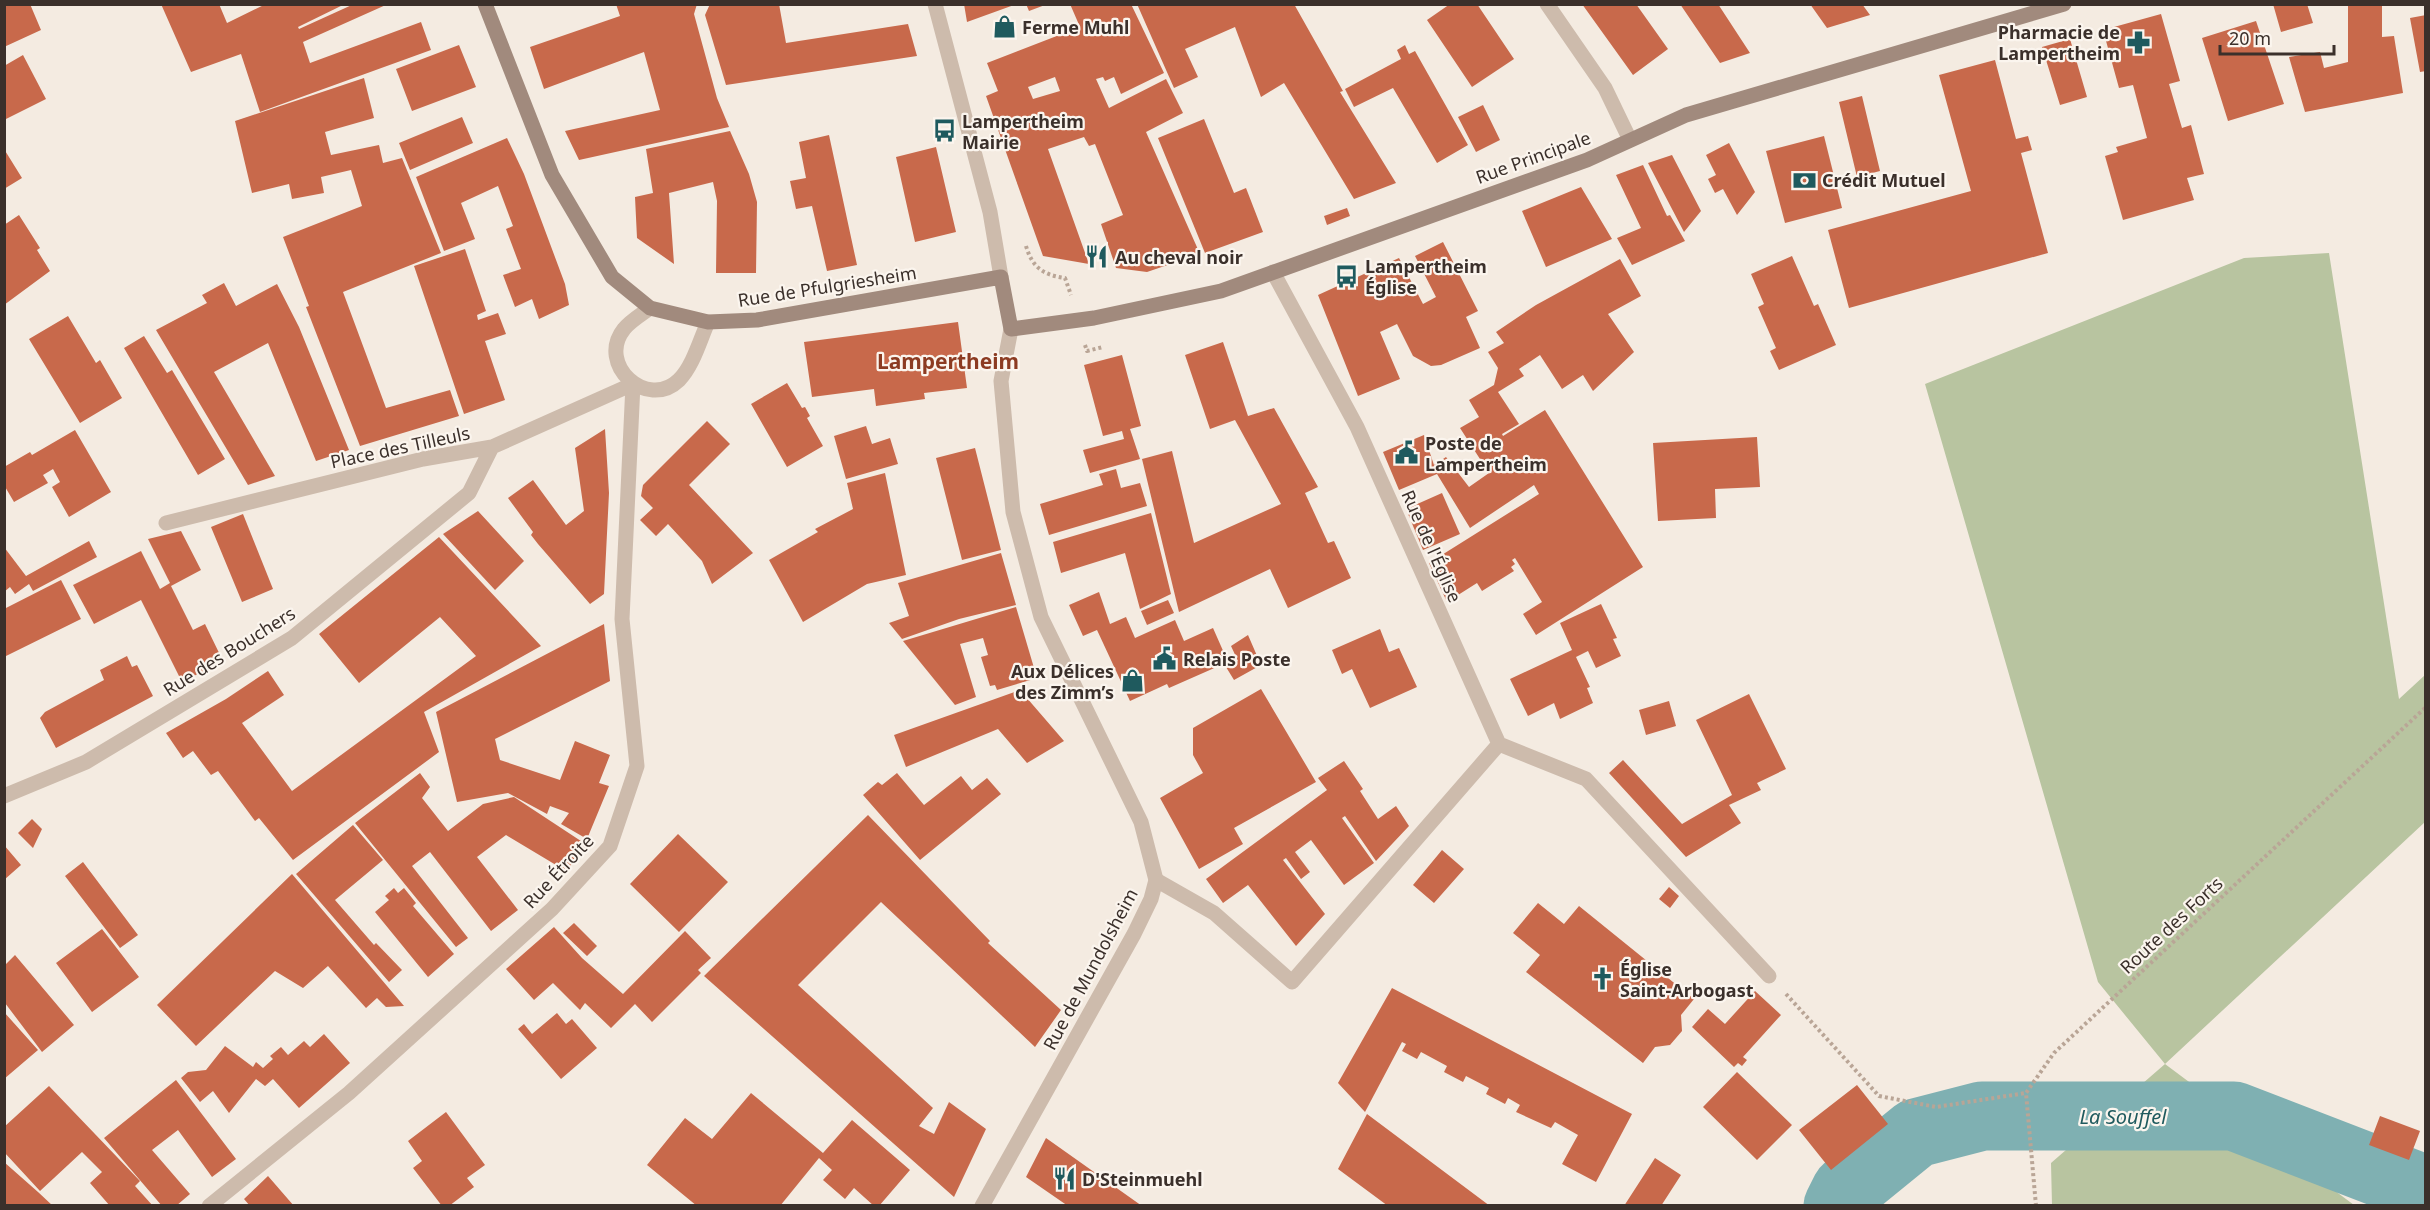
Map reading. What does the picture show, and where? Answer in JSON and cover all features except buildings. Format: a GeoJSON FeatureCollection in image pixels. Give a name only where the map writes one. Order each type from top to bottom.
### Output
{"type":"FeatureCollection","features":[{"type":"Feature","properties":{"kind":"main road","name":"Rue de Pfulgriesheim"},"geometry":{"type":"LineString","coordinates":[[485,4],[552,175],[612,277],[650,308],[708,322],[757,320],[1001,277]]}},
{"type":"Feature","properties":{"kind":"main road","name":"Rue Principale"},"geometry":{"type":"LineString","coordinates":[[1011,329],[1094,318],[1221,291],[1587,160],[1686,115],[2064,4]]}},
{"type":"Feature","properties":{"kind":"main road"},"geometry":{"type":"LineString","coordinates":[[1001,277],[1011,329]]}},
{"type":"Feature","properties":{"kind":"street"},"geometry":{"type":"LineString","coordinates":[[934,4],[990,212],[1001,277]]}},
{"type":"Feature","properties":{"kind":"street"},"geometry":{"type":"LineString","coordinates":[[1547,4],[1605,87],[1629,140]]}},
{"type":"Feature","properties":{"kind":"street","name":"Rue de l'Église"},"geometry":{"type":"LineString","coordinates":[[1273,272],[1357,427],[1499,744]]}},
{"type":"Feature","properties":{"kind":"street"},"geometry":{"type":"LineString","coordinates":[[650,308],[624,328],[617,342],[618,366],[633,384],[648,390],[663,389],[678,381],[687,369],[708,322]]}},
{"type":"Feature","properties":{"kind":"street","name":"Rue de Mundolsheim"},"geometry":{"type":"LineString","coordinates":[[982,1206],[1134,934],[1151,899],[1156,880],[1141,822],[1041,617],[1013,512],[1001,381],[1011,329]]}},
{"type":"Feature","properties":{"kind":"street","name":"Place des Tilleuls"},"geometry":{"type":"LineString","coordinates":[[166,524],[423,459],[492,447],[633,384]]}},
{"type":"Feature","properties":{"kind":"street","name":"Rue Étroite"},"geometry":{"type":"LineString","coordinates":[[209,1206],[384,1061],[552,909],[610,846],[637,766],[622,619],[633,384]]}},
{"type":"Feature","properties":{"kind":"street","name":"Rue des Bouchers"},"geometry":{"type":"LineString","coordinates":[[4,796],[86,762],[292,638],[469,493],[492,447]]}},
{"type":"Feature","properties":{"kind":"street"},"geometry":{"type":"LineString","coordinates":[[1156,880],[1214,913],[1292,982],[1499,744],[1586,778],[1769,976]]}},
{"type":"Feature","properties":{"kind":"path"},"geometry":{"type":"LineString","coordinates":[[995,241],[1023,236],[1031,263],[1048,276],[1065,278],[1069,289]]}},
{"type":"Feature","properties":{"kind":"path","name":"Route des Forts"},"geometry":{"type":"LineString","coordinates":[[2026,1093],[2054,1053],[2426,706]]}},
{"type":"Feature","properties":{"kind":"path"},"geometry":{"type":"LineString","coordinates":[[1769,976],[1879,1096],[1936,1107],[2026,1093],[2036,1206]]}},
{"type":"Feature","properties":{"kind":"green space"},"geometry":{"type":"Polygon","coordinates":[[[2329,253],[2399,699],[2425,675],[2425,822],[2165,1064],[2098,982],[1925,384],[2244,258],[2329,253]]]}},
{"type":"Feature","properties":{"kind":"green space"},"geometry":{"type":"Polygon","coordinates":[[[2165,1064],[2354,1205],[2052,1205],[2051,1163],[2165,1064]]]}},
{"type":"Feature","properties":{"kind":"waterway","name":"La Souffel"},"geometry":{"type":"LineString","coordinates":[[1838,1206],[1846,1190],[1916,1133],[1982,1116],[2234,1116],[2426,1190]]}},
{"type":"Feature","properties":{"kind":"place","name":"Ferme Muhl"},"geometry":{"type":"Point","coordinates":[1004,27]}},
{"type":"Feature","properties":{"kind":"place","name":"Pharmacie de Lampertheim"},"geometry":{"type":"Point","coordinates":[2138,42]}},
{"type":"Feature","properties":{"kind":"place","name":"Lampertheim Mairie"},"geometry":{"type":"Point","coordinates":[944,131]}},
{"type":"Feature","properties":{"kind":"place","name":"Crédit Mutuel"},"geometry":{"type":"Point","coordinates":[1804,180]}},
{"type":"Feature","properties":{"kind":"place","name":"Au cheval noir"},"geometry":{"type":"Point","coordinates":[1097,257]}},
{"type":"Feature","properties":{"kind":"place","name":"Lampertheim Église"},"geometry":{"type":"Point","coordinates":[1347,276]}},
{"type":"Feature","properties":{"kind":"place","name":"Poste de Lampertheim"},"geometry":{"type":"Point","coordinates":[1407,453]}},
{"type":"Feature","properties":{"kind":"place","name":"Relais Poste"},"geometry":{"type":"Point","coordinates":[1165,659]}},
{"type":"Feature","properties":{"kind":"place","name":"Aux Délices des Zimm’s"},"geometry":{"type":"Point","coordinates":[1132,681]}},
{"type":"Feature","properties":{"kind":"place","name":"Église Saint-Arbogast"},"geometry":{"type":"Point","coordinates":[1602,979]}},
{"type":"Feature","properties":{"kind":"place","name":"D'Steinmuehl"},"geometry":{"type":"Point","coordinates":[1064,1179]}},
{"type":"Feature","properties":{"kind":"district","name":"Lampertheim"},"geometry":{"type":"Point","coordinates":[948,361]}}]}
